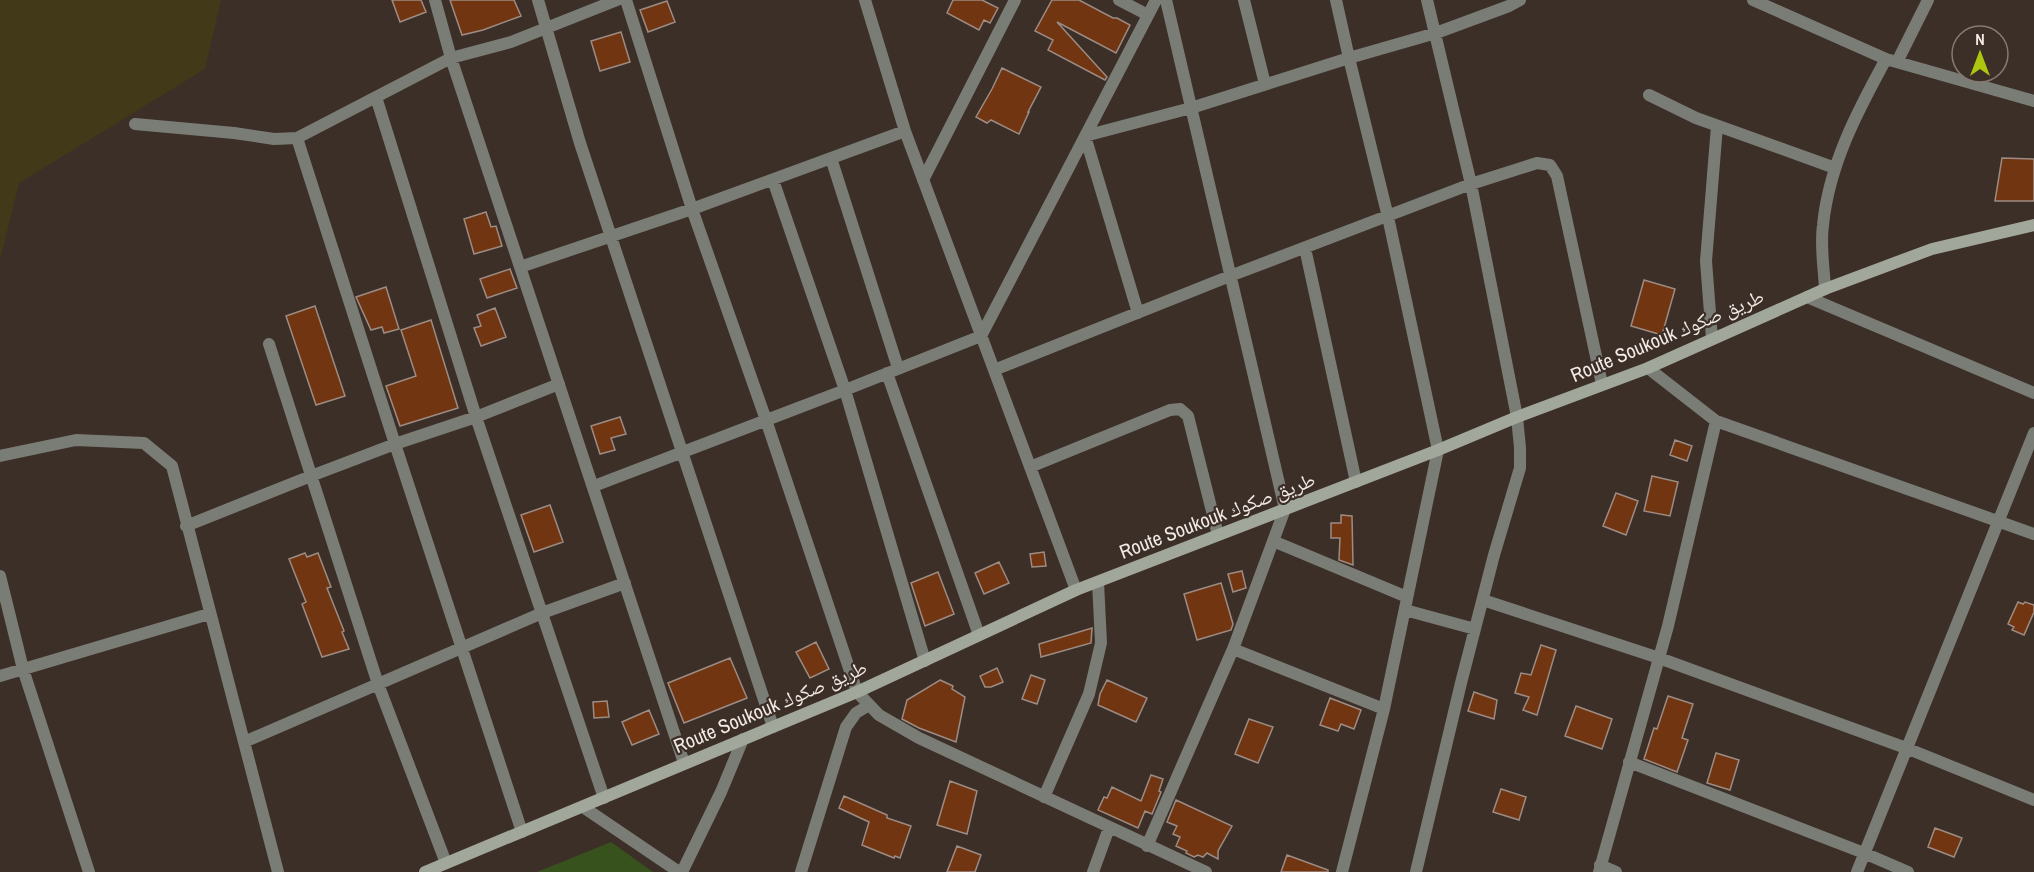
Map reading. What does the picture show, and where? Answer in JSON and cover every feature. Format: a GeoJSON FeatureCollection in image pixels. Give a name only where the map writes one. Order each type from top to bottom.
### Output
{"type":"FeatureCollection","features":[{"type":"Feature","properties":{"kind":"street"},"geometry":{"type":"LineString","coordinates":[[435,0],[451,58],[684,763]]}},
{"type":"Feature","properties":{"kind":"street"},"geometry":{"type":"LineString","coordinates":[[538,0],[580,142],[773,727]]}},
{"type":"Feature","properties":{"kind":"street"},"geometry":{"type":"LineString","coordinates":[[135,124],[274,139],[297,138],[451,58],[511,42],[617,0]]}},
{"type":"Feature","properties":{"kind":"street"},"geometry":{"type":"LineString","coordinates":[[626,0],[692,208],[857,692],[879,715],[918,738],[1206,872]]}},
{"type":"Feature","properties":{"kind":"street"},"geometry":{"type":"LineString","coordinates":[[923,180],[1015,0]]}},
{"type":"Feature","properties":{"kind":"street"},"geometry":{"type":"LineString","coordinates":[[1119,0],[1148,15]]}},
{"type":"Feature","properties":{"kind":"street"},"geometry":{"type":"LineString","coordinates":[[594,486],[981,336],[1156,0]]}},
{"type":"Feature","properties":{"kind":"street"},"geometry":{"type":"LineString","coordinates":[[1147,846],[1233,649],[1284,509],[1166,0]]}},
{"type":"Feature","properties":{"kind":"street"},"geometry":{"type":"LineString","coordinates":[[1244,0],[1265,84]]}},
{"type":"Feature","properties":{"kind":"street"},"geometry":{"type":"LineString","coordinates":[[1336,0],[1388,216],[1438,450],[1384,709],[1342,872]]}},
{"type":"Feature","properties":{"kind":"street"},"geometry":{"type":"LineString","coordinates":[[1416,872],[1475,629],[1520,468],[1517,417],[1472,184],[1427,0]]}},
{"type":"Feature","properties":{"kind":"street"},"geometry":{"type":"LineString","coordinates":[[1085,136],[1191,108],[1436,33],[1520,0]]}},
{"type":"Feature","properties":{"kind":"street"},"geometry":{"type":"LineString","coordinates":[[1753,0],[1891,61],[2034,101]]}},
{"type":"Feature","properties":{"kind":"street"},"geometry":{"type":"LineString","coordinates":[[1825,289],[1823,224],[1835,168],[1857,112],[1928,0]]}},
{"type":"Feature","properties":{"kind":"street"},"geometry":{"type":"LineString","coordinates":[[869,3],[905,131],[1076,591]]}},
{"type":"Feature","properties":{"kind":"street"},"geometry":{"type":"LineString","coordinates":[[1649,95],[1696,118],[1835,168]]}},
{"type":"Feature","properties":{"kind":"street"},"geometry":{"type":"LineString","coordinates":[[376,97],[476,417],[604,798]]}},
{"type":"Feature","properties":{"kind":"street"},"geometry":{"type":"LineString","coordinates":[[1712,339],[1706,261],[1717,126]]}},
{"type":"Feature","properties":{"kind":"street"},"geometry":{"type":"LineString","coordinates":[[520,267],[773,180],[905,131]]}},
{"type":"Feature","properties":{"kind":"street"},"geometry":{"type":"LineString","coordinates":[[1085,136],[1138,313]]}},
{"type":"Feature","properties":{"kind":"street"},"geometry":{"type":"LineString","coordinates":[[297,138],[522,832]]}},
{"type":"Feature","properties":{"kind":"street"},"geometry":{"type":"LineString","coordinates":[[831,158],[893,371],[979,635]]}},
{"type":"Feature","properties":{"kind":"street"},"geometry":{"type":"LineString","coordinates":[[994,370],[1230,276],[1472,184],[1537,163],[1550,165],[1557,176],[1602,384]]}},
{"type":"Feature","properties":{"kind":"street"},"geometry":{"type":"LineString","coordinates":[[773,180],[845,390],[925,660]]}},
{"type":"Feature","properties":{"kind":"street","name":"Route Soukouk طريق صكوك"},"geometry":{"type":"LineString","coordinates":[[425,872],[857,692],[1076,591],[1517,417],[1648,368],[1825,289],[1932,249],[2034,225]]}},
{"type":"Feature","properties":{"kind":"street"},"geometry":{"type":"LineString","coordinates":[[1305,248],[1356,482]]}},
{"type":"Feature","properties":{"kind":"street"},"geometry":{"type":"LineString","coordinates":[[1807,297],[2034,393]]}},
{"type":"Feature","properties":{"kind":"street"},"geometry":{"type":"LineString","coordinates":[[269,344],[378,684],[446,863]]}},
{"type":"Feature","properties":{"kind":"street"},"geometry":{"type":"LineString","coordinates":[[1648,368],[1716,422],[2034,534]]}},
{"type":"Feature","properties":{"kind":"street"},"geometry":{"type":"LineString","coordinates":[[186,526],[395,444],[476,417],[559,384]]}},
{"type":"Feature","properties":{"kind":"street"},"geometry":{"type":"LineString","coordinates":[[1030,467],[1170,410],[1180,409],[1188,416],[1218,535]]}},
{"type":"Feature","properties":{"kind":"street"},"geometry":{"type":"LineString","coordinates":[[1616,872],[1600,869],[1659,658],[1716,422]]}},
{"type":"Feature","properties":{"kind":"street"},"geometry":{"type":"LineString","coordinates":[[1857,872],[2034,433]]}},
{"type":"Feature","properties":{"kind":"street"},"geometry":{"type":"LineString","coordinates":[[0,456],[76,440],[144,443],[172,466],[278,872]]}},
{"type":"Feature","properties":{"kind":"street"},"geometry":{"type":"LineString","coordinates":[[1273,541],[1406,603],[1475,629]]}},
{"type":"Feature","properties":{"kind":"street"},"geometry":{"type":"LineString","coordinates":[[0,576],[23,669],[89,872]]}},
{"type":"Feature","properties":{"kind":"street"},"geometry":{"type":"LineString","coordinates":[[1044,797],[1089,693],[1101,644],[1098,582]]}},
{"type":"Feature","properties":{"kind":"street"},"geometry":{"type":"LineString","coordinates":[[244,742],[542,613],[626,583]]}},
{"type":"Feature","properties":{"kind":"street"},"geometry":{"type":"LineString","coordinates":[[1483,600],[1659,658],[1906,748],[2034,800]]}},
{"type":"Feature","properties":{"kind":"street"},"geometry":{"type":"LineString","coordinates":[[0,676],[209,614]]}},
{"type":"Feature","properties":{"kind":"street"},"geometry":{"type":"LineString","coordinates":[[1233,649],[1384,709]]}},
{"type":"Feature","properties":{"kind":"street"},"geometry":{"type":"LineString","coordinates":[[801,872],[846,727],[856,713],[869,705]]}},
{"type":"Feature","properties":{"kind":"street"},"geometry":{"type":"LineString","coordinates":[[583,807],[681,872],[721,792],[743,739]]}},
{"type":"Feature","properties":{"kind":"street"},"geometry":{"type":"LineString","coordinates":[[1629,762],[1908,872]]}},
{"type":"Feature","properties":{"kind":"street"},"geometry":{"type":"LineString","coordinates":[[1093,872],[1109,828]]}},
{"type":"Feature","properties":{"kind":"green space"},"geometry":{"type":"Polygon","coordinates":[[[611,842],[653,872],[537,872],[611,842]]]}},
{"type":"Feature","properties":{"kind":"sand"},"geometry":{"type":"Polygon","coordinates":[[[0,0],[221,0],[205,69],[19,183],[0,260],[0,0]]]}},
{"type":"Feature","properties":{"kind":"building"},"geometry":{"type":"Polygon","coordinates":[[[392,0],[421,0],[426,12],[400,22],[392,0]]]}},
{"type":"Feature","properties":{"kind":"building"},"geometry":{"type":"Polygon","coordinates":[[[450,0],[514,0],[521,16],[462,35],[450,0]]]}},
{"type":"Feature","properties":{"kind":"building"},"geometry":{"type":"Polygon","coordinates":[[[953,0],[982,0],[998,8],[990,23],[984,20],[979,30],[947,13],[953,0]]]}},
{"type":"Feature","properties":{"kind":"building"},"geometry":{"type":"Polygon","coordinates":[[[1052,0],[1079,0],[1130,25],[1116,53],[1057,22],[1107,77],[1105,80],[1048,50],[1053,40],[1035,31],[1052,0]]]}},
{"type":"Feature","properties":{"kind":"building"},"geometry":{"type":"Polygon","coordinates":[[[667,1],[675,22],[648,32],[640,10],[667,1]]]}},
{"type":"Feature","properties":{"kind":"building"},"geometry":{"type":"Polygon","coordinates":[[[621,32],[630,62],[600,71],[591,41],[621,32]]]}},
{"type":"Feature","properties":{"kind":"building"},"geometry":{"type":"Polygon","coordinates":[[[1002,68],[1041,87],[1019,134],[991,120],[987,123],[976,117],[1002,68]]]}},
{"type":"Feature","properties":{"kind":"building"},"geometry":{"type":"Polygon","coordinates":[[[2002,158],[2034,159],[2034,201],[1995,201],[2002,158]]]}},
{"type":"Feature","properties":{"kind":"building"},"geometry":{"type":"Polygon","coordinates":[[[486,212],[491,227],[496,226],[502,246],[474,254],[464,219],[486,212]]]}},
{"type":"Feature","properties":{"kind":"building"},"geometry":{"type":"Polygon","coordinates":[[[510,269],[517,288],[487,298],[480,279],[510,269]]]}},
{"type":"Feature","properties":{"kind":"building"},"geometry":{"type":"Polygon","coordinates":[[[1644,280],[1675,289],[1662,335],[1631,326],[1644,280]]]}},
{"type":"Feature","properties":{"kind":"building"},"geometry":{"type":"Polygon","coordinates":[[[386,287],[399,329],[384,333],[382,327],[371,330],[356,297],[386,287]]]}},
{"type":"Feature","properties":{"kind":"building"},"geometry":{"type":"Polygon","coordinates":[[[315,306],[345,396],[316,405],[286,316],[315,306]]]}},
{"type":"Feature","properties":{"kind":"building"},"geometry":{"type":"Polygon","coordinates":[[[495,308],[506,337],[481,346],[474,328],[481,326],[477,315],[495,308]]]}},
{"type":"Feature","properties":{"kind":"building"},"geometry":{"type":"Polygon","coordinates":[[[431,320],[458,408],[400,426],[386,386],[416,376],[401,330],[431,320]]]}},
{"type":"Feature","properties":{"kind":"building"},"geometry":{"type":"Polygon","coordinates":[[[620,417],[626,434],[611,438],[615,450],[600,454],[591,426],[620,417]]]}},
{"type":"Feature","properties":{"kind":"building"},"geometry":{"type":"Polygon","coordinates":[[[1675,440],[1692,446],[1687,461],[1670,455],[1675,440]]]}},
{"type":"Feature","properties":{"kind":"building"},"geometry":{"type":"Polygon","coordinates":[[[1652,476],[1678,482],[1670,516],[1644,511],[1652,476]]]}},
{"type":"Feature","properties":{"kind":"building"},"geometry":{"type":"Polygon","coordinates":[[[1616,493],[1638,501],[1626,535],[1603,526],[1616,493]]]}},
{"type":"Feature","properties":{"kind":"building"},"geometry":{"type":"Polygon","coordinates":[[[550,505],[563,542],[534,552],[521,515],[550,505]]]}},
{"type":"Feature","properties":{"kind":"building"},"geometry":{"type":"Polygon","coordinates":[[[1341,515],[1352,516],[1353,565],[1339,560],[1340,538],[1331,538],[1331,523],[1341,523],[1341,515]]]}},
{"type":"Feature","properties":{"kind":"building"},"geometry":{"type":"Polygon","coordinates":[[[1044,552],[1046,566],[1032,567],[1030,554],[1044,552]]]}},
{"type":"Feature","properties":{"kind":"building"},"geometry":{"type":"Polygon","coordinates":[[[305,553],[307,557],[318,553],[331,587],[327,588],[349,649],[322,657],[302,604],[306,602],[289,559],[305,553]]]}},
{"type":"Feature","properties":{"kind":"building"},"geometry":{"type":"Polygon","coordinates":[[[999,562],[1009,583],[984,594],[975,573],[999,562]]]}},
{"type":"Feature","properties":{"kind":"building"},"geometry":{"type":"Polygon","coordinates":[[[1242,571],[1246,588],[1233,592],[1228,574],[1242,571]]]}},
{"type":"Feature","properties":{"kind":"building"},"geometry":{"type":"Polygon","coordinates":[[[938,572],[954,614],[925,626],[911,583],[938,572]]]}},
{"type":"Feature","properties":{"kind":"building"},"geometry":{"type":"Polygon","coordinates":[[[1221,583],[1233,624],[1231,630],[1197,640],[1184,594],[1221,583]]]}},
{"type":"Feature","properties":{"kind":"building"},"geometry":{"type":"Polygon","coordinates":[[[2018,602],[2034,605],[2034,612],[2024,635],[2012,630],[2014,627],[2008,624],[2018,602]]]}},
{"type":"Feature","properties":{"kind":"building"},"geometry":{"type":"Polygon","coordinates":[[[1092,628],[1091,643],[1041,657],[1039,644],[1092,628]]]}},
{"type":"Feature","properties":{"kind":"building"},"geometry":{"type":"Polygon","coordinates":[[[816,642],[829,669],[810,678],[796,652],[816,642]]]}},
{"type":"Feature","properties":{"kind":"building"},"geometry":{"type":"Polygon","coordinates":[[[1541,645],[1556,650],[1537,715],[1523,710],[1529,697],[1515,693],[1521,673],[1531,675],[1541,645]]]}},
{"type":"Feature","properties":{"kind":"building"},"geometry":{"type":"Polygon","coordinates":[[[730,658],[747,698],[684,723],[668,683],[730,658]]]}},
{"type":"Feature","properties":{"kind":"building"},"geometry":{"type":"Polygon","coordinates":[[[997,668],[1003,682],[985,687],[980,676],[997,668]]]}},
{"type":"Feature","properties":{"kind":"building"},"geometry":{"type":"Polygon","coordinates":[[[1031,675],[1045,680],[1037,704],[1022,699],[1031,675]]]}},
{"type":"Feature","properties":{"kind":"building"},"geometry":{"type":"Polygon","coordinates":[[[940,680],[953,686],[952,689],[965,697],[956,742],[902,719],[907,700],[940,680]]]}},
{"type":"Feature","properties":{"kind":"building"},"geometry":{"type":"Polygon","coordinates":[[[1107,680],[1147,698],[1136,722],[1098,705],[1100,694],[1107,680]]]}},
{"type":"Feature","properties":{"kind":"building"},"geometry":{"type":"Polygon","coordinates":[[[1474,692],[1497,700],[1494,719],[1468,711],[1474,692]]]}},
{"type":"Feature","properties":{"kind":"building"},"geometry":{"type":"Polygon","coordinates":[[[1668,696],[1693,704],[1682,738],[1688,740],[1677,772],[1644,759],[1668,696]]]}},
{"type":"Feature","properties":{"kind":"building"},"geometry":{"type":"Polygon","coordinates":[[[1330,698],[1361,710],[1354,729],[1341,724],[1338,731],[1320,725],[1330,698]]]}},
{"type":"Feature","properties":{"kind":"building"},"geometry":{"type":"Polygon","coordinates":[[[607,701],[609,717],[594,718],[593,702],[607,701]]]}},
{"type":"Feature","properties":{"kind":"building"},"geometry":{"type":"Polygon","coordinates":[[[1576,706],[1612,719],[1602,749],[1565,736],[1576,706]]]}},
{"type":"Feature","properties":{"kind":"building"},"geometry":{"type":"Polygon","coordinates":[[[649,710],[659,734],[632,745],[622,722],[649,710]]]}},
{"type":"Feature","properties":{"kind":"building"},"geometry":{"type":"Polygon","coordinates":[[[1249,719],[1273,727],[1258,763],[1235,754],[1249,719]]]}},
{"type":"Feature","properties":{"kind":"building"},"geometry":{"type":"Polygon","coordinates":[[[1716,753],[1739,760],[1730,790],[1707,783],[1716,753]]]}},
{"type":"Feature","properties":{"kind":"building"},"geometry":{"type":"Polygon","coordinates":[[[1151,775],[1163,779],[1159,791],[1161,792],[1152,814],[1145,811],[1138,828],[1098,810],[1112,787],[1141,801],[1151,775]]]}},
{"type":"Feature","properties":{"kind":"building"},"geometry":{"type":"Polygon","coordinates":[[[950,781],[977,791],[967,834],[937,825],[950,781]]]}},
{"type":"Feature","properties":{"kind":"building"},"geometry":{"type":"Polygon","coordinates":[[[1501,789],[1526,797],[1519,820],[1493,812],[1501,789]]]}},
{"type":"Feature","properties":{"kind":"building"},"geometry":{"type":"Polygon","coordinates":[[[844,796],[887,815],[887,818],[911,826],[900,858],[895,856],[894,858],[862,845],[869,822],[839,808],[844,796]]]}},
{"type":"Feature","properties":{"kind":"building"},"geometry":{"type":"Polygon","coordinates":[[[1176,800],[1232,826],[1218,851],[1218,859],[1207,853],[1203,857],[1198,855],[1194,857],[1176,846],[1180,837],[1173,834],[1177,826],[1167,822],[1176,800]]]}},
{"type":"Feature","properties":{"kind":"building"},"geometry":{"type":"Polygon","coordinates":[[[1935,828],[1962,838],[1954,857],[1928,847],[1935,828]]]}},
{"type":"Feature","properties":{"kind":"building"},"geometry":{"type":"Polygon","coordinates":[[[957,846],[981,855],[975,872],[947,872],[957,846]]]}},
{"type":"Feature","properties":{"kind":"building"},"geometry":{"type":"Polygon","coordinates":[[[1287,855],[1328,870],[1328,872],[1281,872],[1287,855]]]}}]}
